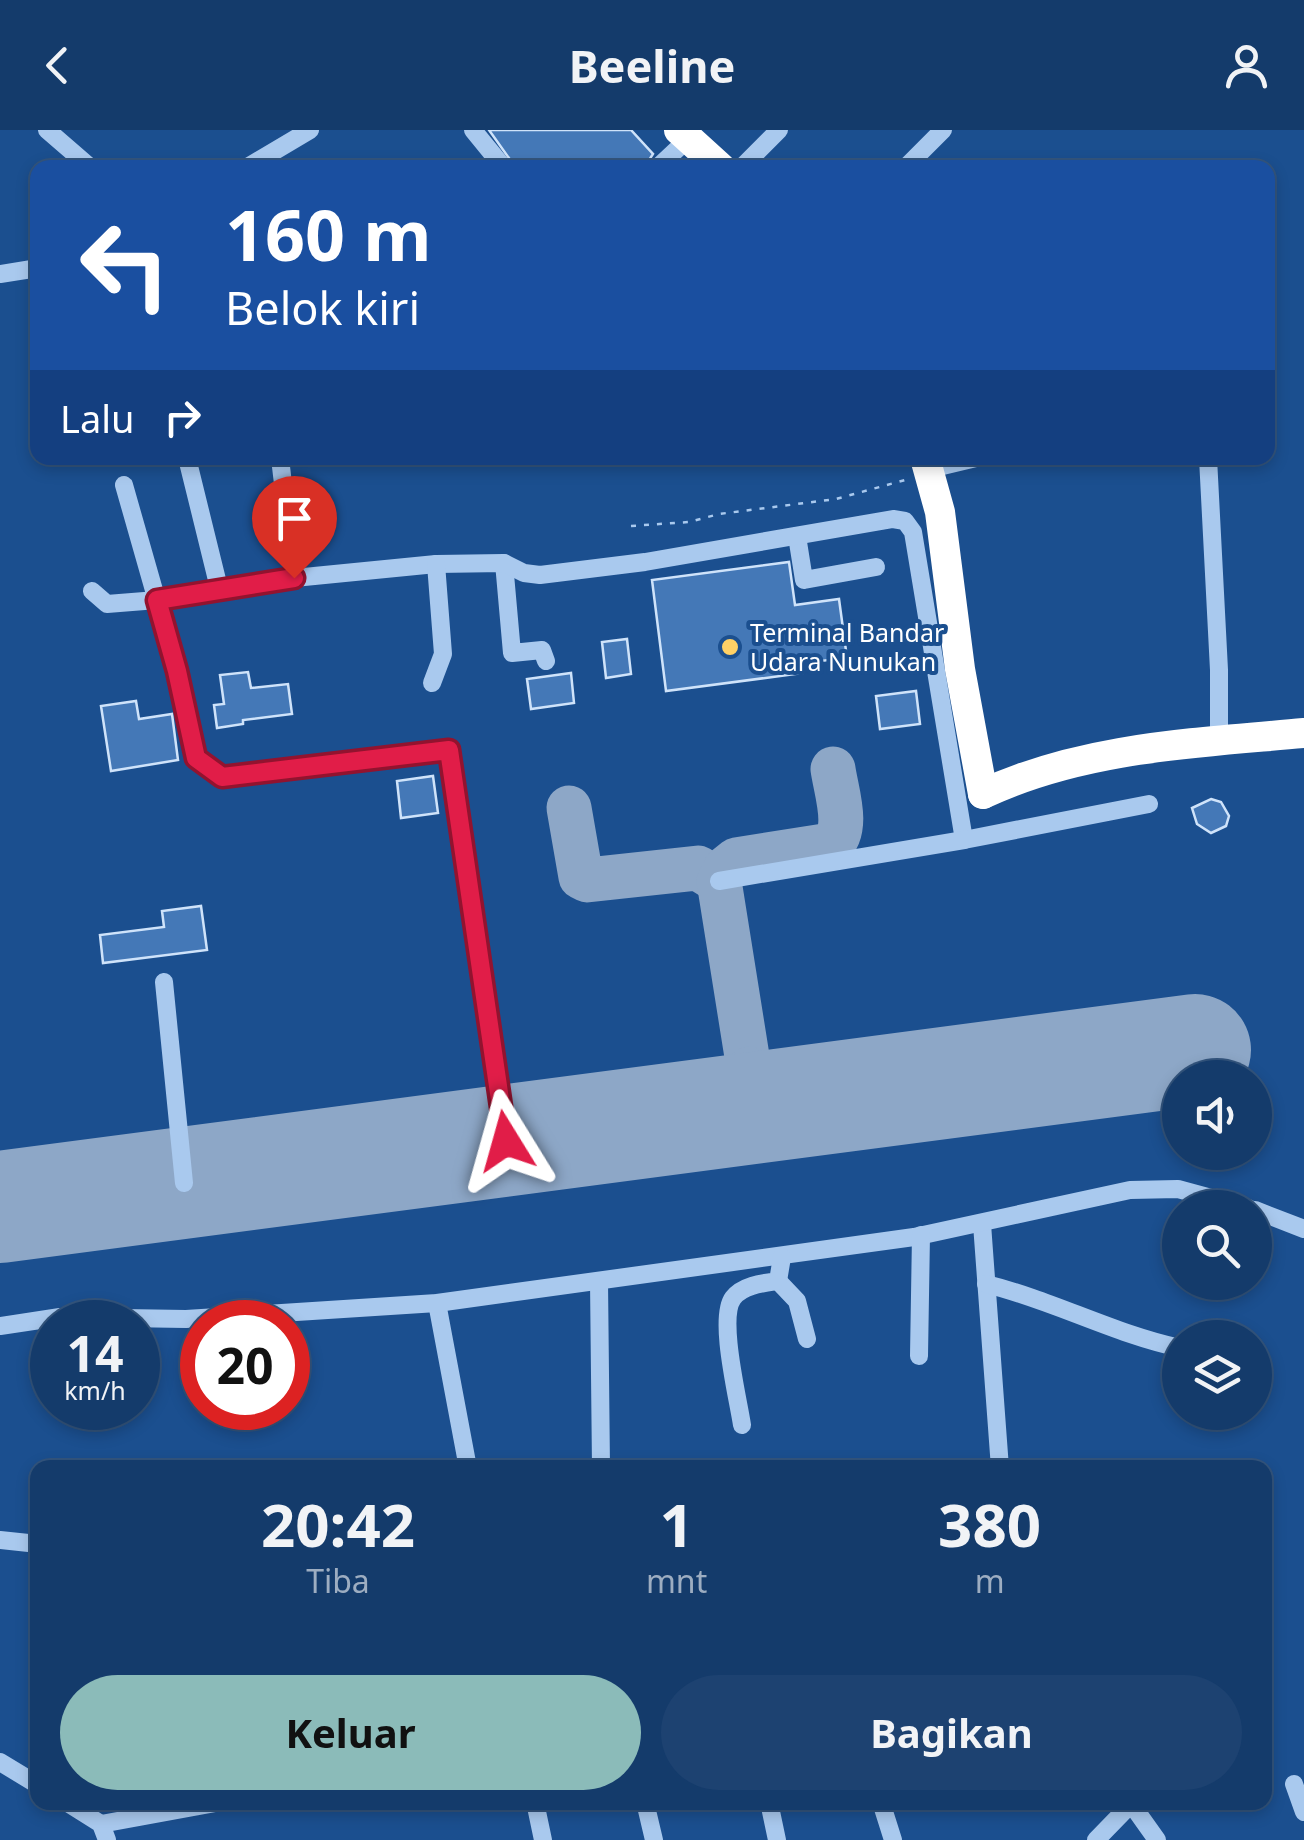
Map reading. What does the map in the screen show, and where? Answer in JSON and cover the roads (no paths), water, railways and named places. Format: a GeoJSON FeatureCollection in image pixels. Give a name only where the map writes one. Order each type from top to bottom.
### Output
{"type":"FeatureCollection","features":[{"type":"Feature","properties":{"kind":"highway"},"geometry":{"type":"LineString","coordinates":[[683,134],[712,160]]}},
{"type":"Feature","properties":{"kind":"highway"},"geometry":{"type":"LineString","coordinates":[[928,467],[940,512],[948,671],[983,794],[999,802],[1132,768],[1304,752]]}},
{"type":"Feature","properties":{"kind":"highway"},"geometry":{"type":"LineString","coordinates":[[983,794],[1036,774],[1128,750],[1304,733]]}},
{"type":"Feature","properties":{"kind":"street"},"geometry":{"type":"LineString","coordinates":[[47,130],[81,160]]}},
{"type":"Feature","properties":{"kind":"street"},"geometry":{"type":"LineString","coordinates":[[259,160],[310,130]]}},
{"type":"Feature","properties":{"kind":"street"},"geometry":{"type":"LineString","coordinates":[[473,130],[493,160]]}},
{"type":"Feature","properties":{"kind":"street"},"geometry":{"type":"LineString","coordinates":[[749,160],[779,130]]}},
{"type":"Feature","properties":{"kind":"street"},"geometry":{"type":"LineString","coordinates":[[913,160],[943,130]]}},
{"type":"Feature","properties":{"kind":"street"},"geometry":{"type":"LineString","coordinates":[[662,160],[683,134]]}},
{"type":"Feature","properties":{"kind":"street"},"geometry":{"type":"LineString","coordinates":[[0,274],[30,269]]}},
{"type":"Feature","properties":{"kind":"street"},"geometry":{"type":"LineString","coordinates":[[189,465],[219,588]]}},
{"type":"Feature","properties":{"kind":"street"},"geometry":{"type":"LineString","coordinates":[[281,465],[294,578]]}},
{"type":"Feature","properties":{"kind":"street"},"geometry":{"type":"LineString","coordinates":[[1208,465],[1219,741]]}},
{"type":"Feature","properties":{"kind":"street"},"geometry":{"type":"LineString","coordinates":[[124,486],[177,671],[196,758],[222,777],[449,750],[506,1141]]}},
{"type":"Feature","properties":{"kind":"street"},"geometry":{"type":"LineString","coordinates":[[92,590],[107,604],[294,578],[436,564],[504,563],[524,573],[540,575],[644,562],[893,519],[904,522],[913,532],[948,671],[964,840]]}},
{"type":"Feature","properties":{"kind":"street"},"geometry":{"type":"LineString","coordinates":[[797,536],[804,580],[876,568]]}},
{"type":"Feature","properties":{"kind":"street"},"geometry":{"type":"LineString","coordinates":[[504,563],[512,652],[542,650],[546,661]]}},
{"type":"Feature","properties":{"kind":"street"},"geometry":{"type":"LineString","coordinates":[[432,683],[443,654],[436,564]]}},
{"type":"Feature","properties":{"kind":"street"},"geometry":{"type":"LineString","coordinates":[[719,881],[1150,804]]}},
{"type":"Feature","properties":{"kind":"street"},"geometry":{"type":"LineString","coordinates":[[164,982],[184,1184]]}},
{"type":"Feature","properties":{"kind":"street"},"geometry":{"type":"LineString","coordinates":[[0,1326],[60,1317],[186,1319],[436,1302],[922,1235],[1130,1190],[1182,1190]]}},
{"type":"Feature","properties":{"kind":"street"},"geometry":{"type":"LineString","coordinates":[[1272,1217],[1304,1229]]}},
{"type":"Feature","properties":{"kind":"street"},"geometry":{"type":"LineString","coordinates":[[982,1224],[999,1460]]}},
{"type":"Feature","properties":{"kind":"street"},"geometry":{"type":"LineString","coordinates":[[919,1356],[922,1235]]}},
{"type":"Feature","properties":{"kind":"street"},"geometry":{"type":"LineString","coordinates":[[778,1281],[782,1256]]}},
{"type":"Feature","properties":{"kind":"street"},"geometry":{"type":"LineString","coordinates":[[599,1281],[601,1460]]}},
{"type":"Feature","properties":{"kind":"street"},"geometry":{"type":"LineString","coordinates":[[778,1281],[796,1301],[806,1339]]}},
{"type":"Feature","properties":{"kind":"street"},"geometry":{"type":"LineString","coordinates":[[742,1425],[726,1317],[733,1298],[744,1290],[778,1281]]}},
{"type":"Feature","properties":{"kind":"street"},"geometry":{"type":"LineString","coordinates":[[986,1284],[1061,1306],[1162,1344]]}},
{"type":"Feature","properties":{"kind":"street"},"geometry":{"type":"LineString","coordinates":[[436,1302],[466,1460]]}},
{"type":"Feature","properties":{"kind":"street"},"geometry":{"type":"LineString","coordinates":[[0,1540],[30,1543]]}},
{"type":"Feature","properties":{"kind":"street"},"geometry":{"type":"LineString","coordinates":[[0,1762],[30,1779]]}},
{"type":"Feature","properties":{"kind":"street"},"geometry":{"type":"LineString","coordinates":[[1294,1784],[1304,1812]]}},
{"type":"Feature","properties":{"kind":"street"},"geometry":{"type":"LineString","coordinates":[[97,1821],[168,1810]]}},
{"type":"Feature","properties":{"kind":"street"},"geometry":{"type":"LineString","coordinates":[[537,1810],[543,1840]]}},
{"type":"Feature","properties":{"kind":"street"},"geometry":{"type":"LineString","coordinates":[[647,1810],[654,1840]]}},
{"type":"Feature","properties":{"kind":"street"},"geometry":{"type":"LineString","coordinates":[[771,1810],[777,1840]]}},
{"type":"Feature","properties":{"kind":"street"},"geometry":{"type":"LineString","coordinates":[[884,1810],[893,1840]]}},
{"type":"Feature","properties":{"kind":"street"},"geometry":{"type":"LineString","coordinates":[[1096,1840],[1124,1810]]}},
{"type":"Feature","properties":{"kind":"street"},"geometry":{"type":"LineString","coordinates":[[1136,1810],[1157,1840]]}},
{"type":"Feature","properties":{"kind":"place","name":"Terminal Bandar Udara Nunukan"},"geometry":{"type":"Point","coordinates":[730,647]}}]}
